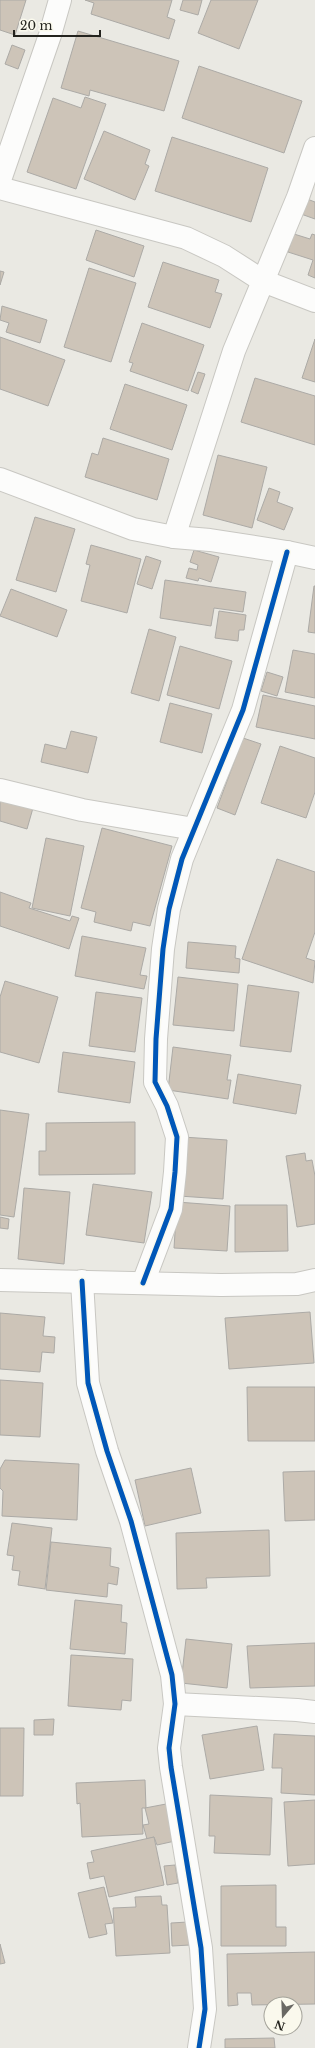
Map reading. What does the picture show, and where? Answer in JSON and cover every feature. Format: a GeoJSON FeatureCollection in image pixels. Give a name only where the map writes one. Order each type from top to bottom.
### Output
{"type":"FeatureCollection","features":[{"type":"Feature","properties":{"kind":"street"},"geometry":{"type":"LineString","coordinates":[[0,180],[50,35],[60,0]]}},
{"type":"Feature","properties":{"kind":"street"},"geometry":{"type":"LineString","coordinates":[[174,537],[234,351],[298,197],[315,148]]}},
{"type":"Feature","properties":{"kind":"street"},"geometry":{"type":"LineString","coordinates":[[0,188],[186,238],[224,256],[263,281],[315,301]]}},
{"type":"Feature","properties":{"kind":"street"},"geometry":{"type":"LineString","coordinates":[[0,479],[108,521],[134,529],[174,537],[210,540],[288,552],[315,558]]}},
{"type":"Feature","properties":{"kind":"street"},"geometry":{"type":"LineString","coordinates":[[143,1283],[171,1209],[175,1172],[177,1138],[167,1106],[155,1082],[155,1052],[163,949],[169,909],[182,859],[243,710],[288,552]]}},
{"type":"Feature","properties":{"kind":"street"},"geometry":{"type":"LineString","coordinates":[[0,790],[82,810],[194,829]]}},
{"type":"Feature","properties":{"kind":"street"},"geometry":{"type":"LineString","coordinates":[[0,1280],[297,1284],[315,1280]]}},
{"type":"Feature","properties":{"kind":"street"},"geometry":{"type":"LineString","coordinates":[[82,1281],[88,1383],[107,1451],[131,1521],[172,1675],[175,1704],[169,1748],[171,1767],[201,1948],[205,2009],[198,2048]]}},
{"type":"Feature","properties":{"kind":"street"},"geometry":{"type":"LineString","coordinates":[[175,1704],[315,1712]]}},
{"type":"Feature","properties":{"kind":"building"},"geometry":{"type":"Polygon","coordinates":[[[0,0],[26,0],[15,35],[0,30],[0,0]]]}},
{"type":"Feature","properties":{"kind":"building"},"geometry":{"type":"Polygon","coordinates":[[[85,0],[172,0],[167,17],[175,20],[169,39],[91,14],[94,3],[85,0]]]}},
{"type":"Feature","properties":{"kind":"building"},"geometry":{"type":"Polygon","coordinates":[[[183,0],[202,0],[198,15],[180,10],[183,0]]]}},
{"type":"Feature","properties":{"kind":"building"},"geometry":{"type":"Polygon","coordinates":[[[211,0],[258,0],[239,49],[198,33],[211,0]]]}},
{"type":"Feature","properties":{"kind":"building"},"geometry":{"type":"Polygon","coordinates":[[[78,31],[179,61],[164,111],[90,90],[89,96],[61,88],[78,31]]]}},
{"type":"Feature","properties":{"kind":"building"},"geometry":{"type":"Polygon","coordinates":[[[12,45],[25,50],[18,69],[5,64],[12,45]]]}},
{"type":"Feature","properties":{"kind":"building"},"geometry":{"type":"Polygon","coordinates":[[[199,66],[302,101],[284,153],[182,118],[199,66]]]}},
{"type":"Feature","properties":{"kind":"building"},"geometry":{"type":"Polygon","coordinates":[[[85,97],[106,104],[76,189],[27,172],[53,98],[81,108],[85,97]]]}},
{"type":"Feature","properties":{"kind":"building"},"geometry":{"type":"Polygon","coordinates":[[[104,131],[150,150],[145,164],[149,166],[135,200],[84,179],[104,131]]]}},
{"type":"Feature","properties":{"kind":"building"},"geometry":{"type":"Polygon","coordinates":[[[172,137],[268,168],[251,222],[155,191],[172,137]]]}},
{"type":"Feature","properties":{"kind":"building"},"geometry":{"type":"Polygon","coordinates":[[[307,199],[315,202],[315,219],[301,214],[307,199]]]}},
{"type":"Feature","properties":{"kind":"building"},"geometry":{"type":"Polygon","coordinates":[[[96,230],[144,246],[134,277],[86,260],[96,230]]]}},
{"type":"Feature","properties":{"kind":"building"},"geometry":{"type":"Polygon","coordinates":[[[294,234],[310,239],[312,234],[315,235],[315,278],[308,275],[313,260],[288,252],[294,234]]]}},
{"type":"Feature","properties":{"kind":"building"},"geometry":{"type":"Polygon","coordinates":[[[163,262],[219,280],[215,292],[222,294],[210,328],[148,307],[163,262]]]}},
{"type":"Feature","properties":{"kind":"building"},"geometry":{"type":"Polygon","coordinates":[[[89,268],[136,283],[111,362],[64,347],[89,268]]]}},
{"type":"Feature","properties":{"kind":"building"},"geometry":{"type":"Polygon","coordinates":[[[0,271],[4,272],[0,285],[0,271]]]}},
{"type":"Feature","properties":{"kind":"building"},"geometry":{"type":"Polygon","coordinates":[[[2,306],[47,320],[40,343],[6,332],[9,323],[0,320],[2,306]]]}},
{"type":"Feature","properties":{"kind":"building"},"geometry":{"type":"Polygon","coordinates":[[[142,323],[204,345],[188,391],[130,371],[133,363],[129,362],[142,323]]]}},
{"type":"Feature","properties":{"kind":"building"},"geometry":{"type":"Polygon","coordinates":[[[0,337],[65,360],[48,406],[0,389],[0,337]]]}},
{"type":"Feature","properties":{"kind":"building"},"geometry":{"type":"Polygon","coordinates":[[[315,339],[315,382],[302,378],[315,339]]]}},
{"type":"Feature","properties":{"kind":"building"},"geometry":{"type":"Polygon","coordinates":[[[198,372],[205,374],[198,394],[191,391],[198,372]]]}},
{"type":"Feature","properties":{"kind":"building"},"geometry":{"type":"Polygon","coordinates":[[[255,378],[315,396],[315,445],[241,422],[255,378]]]}},
{"type":"Feature","properties":{"kind":"building"},"geometry":{"type":"Polygon","coordinates":[[[125,384],[187,405],[172,450],[110,429],[125,384]]]}},
{"type":"Feature","properties":{"kind":"building"},"geometry":{"type":"Polygon","coordinates":[[[103,438],[169,459],[157,500],[85,477],[92,453],[98,455],[103,438]]]}},
{"type":"Feature","properties":{"kind":"building"},"geometry":{"type":"Polygon","coordinates":[[[218,455],[267,467],[252,528],[203,515],[218,455]]]}},
{"type":"Feature","properties":{"kind":"building"},"geometry":{"type":"Polygon","coordinates":[[[269,488],[280,492],[277,502],[293,508],[284,530],[257,520],[269,488]]]}},
{"type":"Feature","properties":{"kind":"building"},"geometry":{"type":"Polygon","coordinates":[[[35,517],[75,529],[56,592],[16,580],[35,517]]]}},
{"type":"Feature","properties":{"kind":"building"},"geometry":{"type":"Polygon","coordinates":[[[91,545],[141,559],[127,613],[81,601],[90,565],[86,564],[91,545]]]}},
{"type":"Feature","properties":{"kind":"building"},"geometry":{"type":"Polygon","coordinates":[[[194,550],[219,557],[211,582],[199,578],[198,581],[186,578],[189,568],[197,570],[198,565],[190,562],[194,550]]]}},
{"type":"Feature","properties":{"kind":"building"},"geometry":{"type":"Polygon","coordinates":[[[146,556],[161,561],[152,589],[137,584],[146,556]]]}},
{"type":"Feature","properties":{"kind":"building"},"geometry":{"type":"Polygon","coordinates":[[[165,580],[246,592],[243,612],[214,608],[211,626],[160,618],[165,580]]]}},
{"type":"Feature","properties":{"kind":"building"},"geometry":{"type":"Polygon","coordinates":[[[315,586],[315,633],[308,632],[315,586]]]}},
{"type":"Feature","properties":{"kind":"building"},"geometry":{"type":"Polygon","coordinates":[[[11,589],[67,610],[57,637],[0,616],[11,589]]]}},
{"type":"Feature","properties":{"kind":"building"},"geometry":{"type":"Polygon","coordinates":[[[219,611],[246,615],[244,630],[239,630],[238,641],[215,638],[219,611]]]}},
{"type":"Feature","properties":{"kind":"building"},"geometry":{"type":"Polygon","coordinates":[[[149,629],[176,637],[159,701],[131,693],[149,629]]]}},
{"type":"Feature","properties":{"kind":"building"},"geometry":{"type":"Polygon","coordinates":[[[180,646],[232,661],[219,709],[167,695],[180,646]]]}},
{"type":"Feature","properties":{"kind":"building"},"geometry":{"type":"Polygon","coordinates":[[[293,650],[315,654],[315,698],[285,692],[293,650]]]}},
{"type":"Feature","properties":{"kind":"building"},"geometry":{"type":"Polygon","coordinates":[[[267,672],[283,677],[277,696],[261,691],[267,672]]]}},
{"type":"Feature","properties":{"kind":"building"},"geometry":{"type":"Polygon","coordinates":[[[263,695],[315,706],[315,739],[256,727],[263,695]]]}},
{"type":"Feature","properties":{"kind":"building"},"geometry":{"type":"Polygon","coordinates":[[[170,703],[212,714],[202,753],[160,742],[170,703]]]}},
{"type":"Feature","properties":{"kind":"building"},"geometry":{"type":"Polygon","coordinates":[[[71,731],[97,737],[88,773],[41,762],[45,744],[66,749],[71,731]]]}},
{"type":"Feature","properties":{"kind":"building"},"geometry":{"type":"Polygon","coordinates":[[[243,738],[261,744],[235,815],[217,808],[243,738]]]}},
{"type":"Feature","properties":{"kind":"building"},"geometry":{"type":"Polygon","coordinates":[[[280,746],[315,758],[315,792],[306,818],[261,803],[280,746]]]}},
{"type":"Feature","properties":{"kind":"building"},"geometry":{"type":"Polygon","coordinates":[[[0,798],[33,808],[27,829],[0,821],[0,798]]]}},
{"type":"Feature","properties":{"kind":"building"},"geometry":{"type":"Polygon","coordinates":[[[102,828],[172,846],[150,926],[133,922],[131,931],[94,922],[96,912],[81,908],[102,828]]]}},
{"type":"Feature","properties":{"kind":"building"},"geometry":{"type":"Polygon","coordinates":[[[46,838],[84,846],[70,916],[32,908],[46,838]]]}},
{"type":"Feature","properties":{"kind":"building"},"geometry":{"type":"Polygon","coordinates":[[[277,859],[315,872],[315,932],[306,958],[315,961],[313,983],[242,959],[277,859]]]}},
{"type":"Feature","properties":{"kind":"building"},"geometry":{"type":"Polygon","coordinates":[[[0,892],[31,903],[29,908],[70,921],[72,916],[79,918],[69,949],[0,926],[0,892]]]}},
{"type":"Feature","properties":{"kind":"building"},"geometry":{"type":"Polygon","coordinates":[[[82,936],[146,948],[140,975],[147,976],[144,989],[75,976],[82,936]]]}},
{"type":"Feature","properties":{"kind":"building"},"geometry":{"type":"Polygon","coordinates":[[[188,942],[236,946],[235,958],[240,959],[239,973],[186,968],[188,942]]]}},
{"type":"Feature","properties":{"kind":"building"},"geometry":{"type":"Polygon","coordinates":[[[178,977],[238,984],[234,1031],[173,1025],[178,977]]]}},
{"type":"Feature","properties":{"kind":"building"},"geometry":{"type":"Polygon","coordinates":[[[5,981],[58,997],[39,1063],[0,1052],[0,997],[5,981]]]}},
{"type":"Feature","properties":{"kind":"building"},"geometry":{"type":"Polygon","coordinates":[[[248,985],[299,992],[291,1052],[240,1046],[248,985]]]}},
{"type":"Feature","properties":{"kind":"building"},"geometry":{"type":"Polygon","coordinates":[[[96,992],[142,998],[135,1052],[89,1046],[96,992]]]}},
{"type":"Feature","properties":{"kind":"building"},"geometry":{"type":"Polygon","coordinates":[[[173,1047],[231,1055],[227,1080],[231,1080],[228,1099],[168,1090],[173,1047]]]}},
{"type":"Feature","properties":{"kind":"building"},"geometry":{"type":"Polygon","coordinates":[[[63,1052],[135,1062],[130,1103],[58,1092],[63,1052]]]}},
{"type":"Feature","properties":{"kind":"building"},"geometry":{"type":"Polygon","coordinates":[[[238,1074],[301,1085],[296,1114],[233,1103],[238,1074]]]}},
{"type":"Feature","properties":{"kind":"building"},"geometry":{"type":"Polygon","coordinates":[[[0,1110],[29,1114],[14,1217],[0,1215],[0,1110]]]}},
{"type":"Feature","properties":{"kind":"building"},"geometry":{"type":"Polygon","coordinates":[[[135,1122],[135,1174],[39,1175],[39,1151],[46,1151],[46,1123],[135,1122]]]}},
{"type":"Feature","properties":{"kind":"building"},"geometry":{"type":"Polygon","coordinates":[[[183,1137],[227,1140],[223,1199],[179,1196],[183,1137]]]}},
{"type":"Feature","properties":{"kind":"building"},"geometry":{"type":"Polygon","coordinates":[[[305,1153],[306,1161],[312,1160],[315,1176],[315,1224],[297,1227],[286,1156],[305,1153]]]}},
{"type":"Feature","properties":{"kind":"building"},"geometry":{"type":"Polygon","coordinates":[[[93,1184],[152,1192],[144,1243],[86,1235],[93,1184]]]}},
{"type":"Feature","properties":{"kind":"building"},"geometry":{"type":"Polygon","coordinates":[[[24,1188],[70,1192],[64,1264],[18,1259],[24,1188]]]}},
{"type":"Feature","properties":{"kind":"building"},"geometry":{"type":"Polygon","coordinates":[[[177,1202],[230,1206],[227,1251],[174,1248],[177,1202]]]}},
{"type":"Feature","properties":{"kind":"building"},"geometry":{"type":"Polygon","coordinates":[[[235,1205],[287,1205],[288,1251],[235,1252],[235,1205]]]}},
{"type":"Feature","properties":{"kind":"building"},"geometry":{"type":"Polygon","coordinates":[[[0,1217],[9,1219],[8,1229],[0,1228],[0,1217]]]}},
{"type":"Feature","properties":{"kind":"building"},"geometry":{"type":"Polygon","coordinates":[[[310,1312],[314,1363],[229,1369],[225,1318],[310,1312]]]}},
{"type":"Feature","properties":{"kind":"building"},"geometry":{"type":"Polygon","coordinates":[[[0,1313],[45,1317],[43,1336],[55,1337],[54,1353],[42,1352],[40,1372],[0,1369],[0,1313]]]}},
{"type":"Feature","properties":{"kind":"building"},"geometry":{"type":"Polygon","coordinates":[[[0,1380],[43,1383],[40,1437],[0,1435],[0,1380]]]}},
{"type":"Feature","properties":{"kind":"building"},"geometry":{"type":"Polygon","coordinates":[[[247,1387],[315,1387],[315,1441],[248,1441],[247,1387]]]}},
{"type":"Feature","properties":{"kind":"building"},"geometry":{"type":"Polygon","coordinates":[[[5,1460],[79,1464],[77,1520],[2,1516],[3,1491],[0,1488],[0,1469],[5,1460]]]}},
{"type":"Feature","properties":{"kind":"building"},"geometry":{"type":"Polygon","coordinates":[[[191,1468],[201,1513],[145,1526],[135,1480],[191,1468]]]}},
{"type":"Feature","properties":{"kind":"building"},"geometry":{"type":"Polygon","coordinates":[[[315,1471],[315,1520],[285,1521],[283,1472],[315,1471]]]}},
{"type":"Feature","properties":{"kind":"building"},"geometry":{"type":"Polygon","coordinates":[[[12,1523],[52,1528],[45,1589],[18,1585],[20,1571],[12,1570],[14,1556],[7,1555],[12,1523]]]}},
{"type":"Feature","properties":{"kind":"building"},"geometry":{"type":"Polygon","coordinates":[[[269,1530],[270,1576],[206,1578],[207,1588],[177,1589],[176,1533],[269,1530]]]}},
{"type":"Feature","properties":{"kind":"building"},"geometry":{"type":"Polygon","coordinates":[[[51,1542],[111,1548],[110,1566],[119,1568],[117,1585],[108,1583],[107,1597],[46,1590],[51,1542]]]}},
{"type":"Feature","properties":{"kind":"building"},"geometry":{"type":"Polygon","coordinates":[[[75,1600],[122,1605],[121,1622],[127,1623],[125,1654],[70,1649],[75,1600]]]}},
{"type":"Feature","properties":{"kind":"building"},"geometry":{"type":"Polygon","coordinates":[[[186,1639],[232,1644],[227,1688],[181,1683],[186,1639]]]}},
{"type":"Feature","properties":{"kind":"building"},"geometry":{"type":"Polygon","coordinates":[[[315,1643],[315,1686],[250,1688],[247,1646],[315,1643]]]}},
{"type":"Feature","properties":{"kind":"building"},"geometry":{"type":"Polygon","coordinates":[[[71,1655],[133,1659],[131,1701],[122,1700],[121,1710],[68,1706],[71,1655]]]}},
{"type":"Feature","properties":{"kind":"building"},"geometry":{"type":"Polygon","coordinates":[[[54,1719],[53,1735],[34,1735],[34,1720],[54,1719]]]}},
{"type":"Feature","properties":{"kind":"building"},"geometry":{"type":"Polygon","coordinates":[[[257,1726],[264,1770],[210,1779],[202,1735],[257,1726]]]}},
{"type":"Feature","properties":{"kind":"building"},"geometry":{"type":"Polygon","coordinates":[[[0,1728],[24,1728],[23,1796],[0,1796],[0,1728]]]}},
{"type":"Feature","properties":{"kind":"building"},"geometry":{"type":"Polygon","coordinates":[[[274,1734],[315,1736],[315,1795],[281,1793],[282,1768],[272,1768],[274,1734]]]}},
{"type":"Feature","properties":{"kind":"building"},"geometry":{"type":"Polygon","coordinates":[[[145,1780],[146,1808],[142,1808],[143,1834],[82,1837],[80,1803],[77,1804],[76,1783],[145,1780]]]}},
{"type":"Feature","properties":{"kind":"building"},"geometry":{"type":"Polygon","coordinates":[[[210,1795],[272,1798],[270,1855],[214,1853],[215,1836],[209,1836],[210,1795]]]}},
{"type":"Feature","properties":{"kind":"building"},"geometry":{"type":"Polygon","coordinates":[[[315,1800],[315,1864],[288,1866],[284,1802],[315,1800]]]}},
{"type":"Feature","properties":{"kind":"building"},"geometry":{"type":"Polygon","coordinates":[[[166,1804],[175,1841],[157,1845],[154,1837],[147,1839],[143,1825],[149,1824],[145,1808],[166,1804]]]}},
{"type":"Feature","properties":{"kind":"building"},"geometry":{"type":"Polygon","coordinates":[[[154,1837],[164,1885],[109,1897],[104,1876],[90,1879],[87,1863],[94,1862],[91,1851],[154,1837]]]}},
{"type":"Feature","properties":{"kind":"building"},"geometry":{"type":"Polygon","coordinates":[[[175,1865],[178,1883],[167,1885],[164,1866],[175,1865]]]}},
{"type":"Feature","properties":{"kind":"building"},"geometry":{"type":"Polygon","coordinates":[[[276,1885],[276,1927],[286,1927],[286,1946],[221,1946],[221,1886],[276,1885]]]}},
{"type":"Feature","properties":{"kind":"building"},"geometry":{"type":"Polygon","coordinates":[[[104,1887],[113,1923],[105,1924],[107,1934],[89,1938],[78,1893],[104,1887]]]}},
{"type":"Feature","properties":{"kind":"building"},"geometry":{"type":"Polygon","coordinates":[[[161,1896],[162,1905],[167,1905],[170,1953],[116,1956],[113,1908],[136,1907],[135,1897],[161,1896]]]}},
{"type":"Feature","properties":{"kind":"building"},"geometry":{"type":"Polygon","coordinates":[[[188,1922],[190,1945],[172,1946],[171,1923],[188,1922]]]}},
{"type":"Feature","properties":{"kind":"building"},"geometry":{"type":"Polygon","coordinates":[[[0,1944],[5,1963],[0,1964],[0,1944]]]}},
{"type":"Feature","properties":{"kind":"building"},"geometry":{"type":"Polygon","coordinates":[[[315,1952],[315,2004],[303,2004],[303,1996],[263,1996],[263,2005],[252,2005],[251,1993],[237,1993],[238,2005],[228,2006],[227,1954],[315,1952]]]}},
{"type":"Feature","properties":{"kind":"building"},"geometry":{"type":"Polygon","coordinates":[[[274,2038],[275,2048],[225,2048],[225,2039],[274,2038]]]}},
{"type":"Feature","properties":{"kind":"cycle path"},"geometry":{"type":"LineString","coordinates":[[143,1283],[171,1209],[175,1172],[177,1137],[167,1106],[155,1082],[156,1039],[163,949],[169,909],[182,859],[243,710],[287,552]]}},
{"type":"Feature","properties":{"kind":"cycle path"},"geometry":{"type":"LineString","coordinates":[[82,1281],[88,1383],[107,1451],[131,1521],[172,1675],[175,1704],[169,1748],[171,1767],[201,1948],[205,2009],[199,2048]]}}]}
